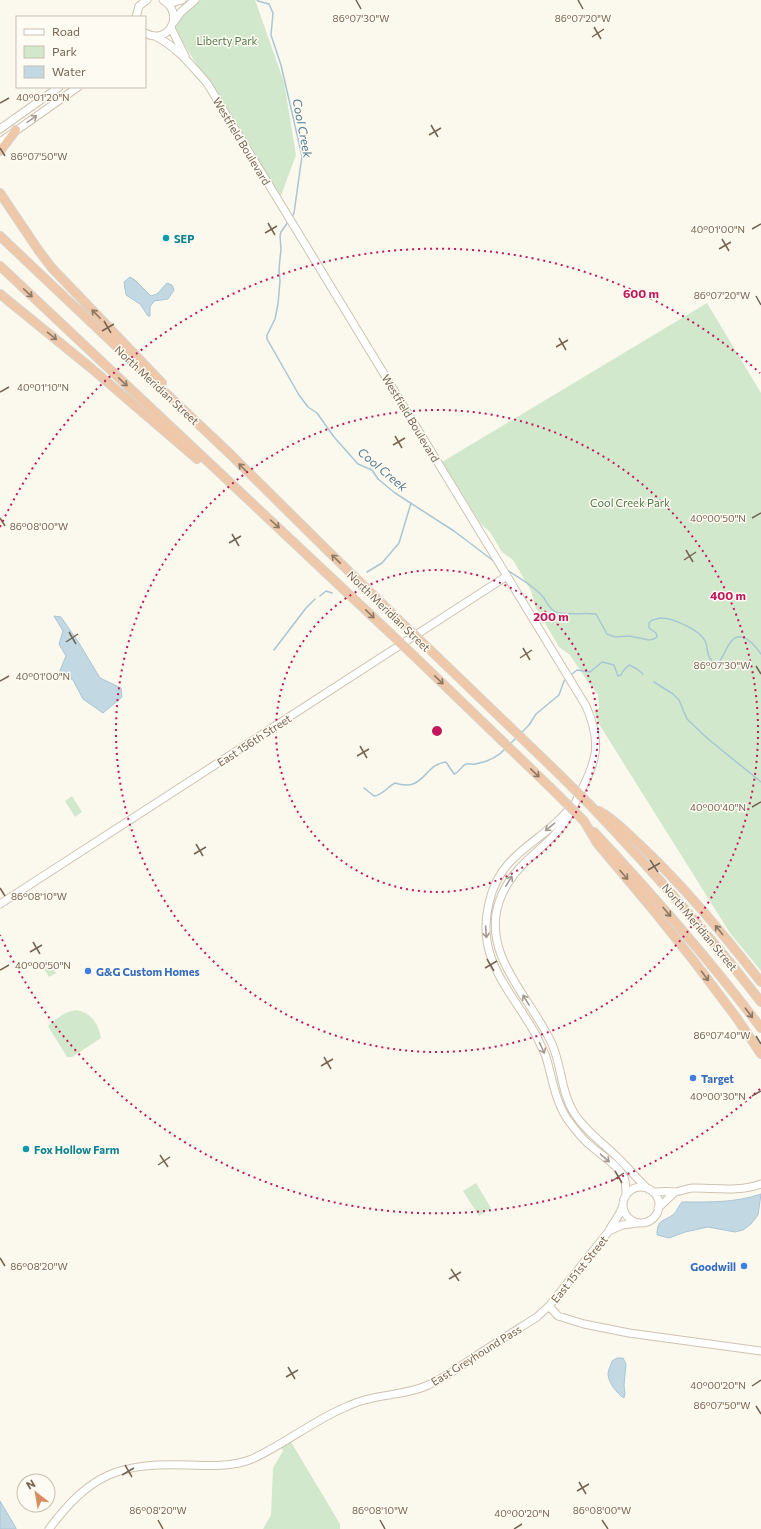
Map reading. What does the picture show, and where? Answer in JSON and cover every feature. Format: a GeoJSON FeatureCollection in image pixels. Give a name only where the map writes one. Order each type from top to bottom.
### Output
{"type":"FeatureCollection","features":[{"type":"Feature","properties":{"kind":"highway"},"geometry":{"type":"LineString","coordinates":[[0,152],[16,130]]}},
{"type":"Feature","properties":{"kind":"highway"},"geometry":{"type":"LineString","coordinates":[[0,188],[1,194],[35,246],[52,268],[229,454]]}},
{"type":"Feature","properties":{"kind":"highway","name":"North Meridian Street"},"geometry":{"type":"LineString","coordinates":[[0,236],[229,454],[590,805],[665,886],[716,945],[761,1002]]}},
{"type":"Feature","properties":{"kind":"highway","name":"North Meridian Street"},"geometry":{"type":"LineString","coordinates":[[0,266],[246,498],[304,550],[584,821],[639,879],[683,930],[761,1028]]}},
{"type":"Feature","properties":{"kind":"highway"},"geometry":{"type":"LineString","coordinates":[[0,294],[97,373],[181,446],[246,498]]}},
{"type":"Feature","properties":{"kind":"highway"},"geometry":{"type":"LineString","coordinates":[[590,805],[612,819],[676,880],[696,902],[761,982]]}},
{"type":"Feature","properties":{"kind":"highway"},"geometry":{"type":"LineString","coordinates":[[584,821],[597,843],[654,911],[736,1017],[761,1054]]}},
{"type":"Feature","properties":{"kind":"street"},"geometry":{"type":"LineString","coordinates":[[136,16],[140,3],[147,0]]}},
{"type":"Feature","properties":{"kind":"street"},"geometry":{"type":"LineString","coordinates":[[163,0],[175,2],[182,0]]}},
{"type":"Feature","properties":{"kind":"street","name":"Westfield Boulevard"},"geometry":{"type":"LineString","coordinates":[[163,0],[169,4],[172,9],[172,25],[188,61]]}},
{"type":"Feature","properties":{"kind":"street"},"geometry":{"type":"LineString","coordinates":[[148,35],[167,32],[181,12],[195,0]]}},
{"type":"Feature","properties":{"kind":"street","name":"Westfield Boulevard"},"geometry":{"type":"LineString","coordinates":[[148,35],[170,45],[188,61],[207,83],[586,706],[592,720],[595,734],[596,746],[594,762],[562,828],[526,860],[514,873],[505,887],[496,917],[496,936],[499,951],[505,966],[552,1045],[565,1090],[574,1113],[591,1134],[616,1156],[650,1191]]}},
{"type":"Feature","properties":{"kind":"street"},"geometry":{"type":"LineString","coordinates":[[0,129],[58,88]]}},
{"type":"Feature","properties":{"kind":"street"},"geometry":{"type":"LineString","coordinates":[[0,142],[77,88]]}},
{"type":"Feature","properties":{"kind":"street","name":"East 156th Street"},"geometry":{"type":"LineString","coordinates":[[0,904],[506,574]]}},
{"type":"Feature","properties":{"kind":"street","name":"Westfield Boulevard"},"geometry":{"type":"LineString","coordinates":[[583,786],[568,810],[517,854],[498,878],[491,894],[486,912],[488,950],[493,965],[541,1045],[548,1065],[552,1085],[566,1117],[582,1138],[620,1171],[625,1181],[626,1195]]}},
{"type":"Feature","properties":{"kind":"street"},"geometry":{"type":"LineString","coordinates":[[743,1187],[761,1180]]}},
{"type":"Feature","properties":{"kind":"street"},"geometry":{"type":"LineString","coordinates":[[675,1192],[672,1190],[650,1191],[636,1188],[626,1195],[623,1205],[627,1216],[637,1222],[648,1221],[653,1218],[658,1208],[675,1192],[691,1188],[728,1189],[754,1187],[761,1184]]}},
{"type":"Feature","properties":{"kind":"street"},"geometry":{"type":"LineString","coordinates":[[650,1191],[658,1202],[658,1208]]}},
{"type":"Feature","properties":{"kind":"street","name":"East 151st Street"},"geometry":{"type":"LineString","coordinates":[[549,1306],[609,1231],[612,1224],[620,1214],[623,1205]]}},
{"type":"Feature","properties":{"kind":"street","name":"East 151st Street"},"geometry":{"type":"LineString","coordinates":[[609,1231],[622,1225],[637,1222]]}},
{"type":"Feature","properties":{"kind":"street"},"geometry":{"type":"LineString","coordinates":[[549,1306],[558,1316],[584,1324],[643,1335],[761,1351]]}},
{"type":"Feature","properties":{"kind":"street","name":"East Greyhound Pass"},"geometry":{"type":"LineString","coordinates":[[50,1529],[76,1497],[92,1484],[115,1473],[136,1467],[160,1464],[222,1466],[238,1464],[253,1458],[301,1430],[360,1401],[406,1393],[435,1382],[537,1318],[549,1306]]}},
{"type":"Feature","properties":{"kind":"green space","name":"Liberty Park"},"geometry":{"type":"Polygon","coordinates":[[[201,0],[255,0],[284,82],[296,155],[279,201],[175,29],[180,16],[188,8],[201,0]]]}},
{"type":"Feature","properties":{"kind":"green space","name":"Cool Creek Park"},"geometry":{"type":"Polygon","coordinates":[[[707,303],[761,393],[761,971],[730,933],[599,724],[594,711],[599,708],[598,695],[570,655],[559,647],[536,608],[531,591],[513,560],[502,552],[490,532],[481,524],[442,462],[707,303]]]}},
{"type":"Feature","properties":{"kind":"green space"},"geometry":{"type":"Polygon","coordinates":[[[72,796],[82,812],[75,817],[65,801],[72,796]]]}},
{"type":"Feature","properties":{"kind":"green space"},"geometry":{"type":"Polygon","coordinates":[[[47,960],[56,973],[49,977],[41,964],[47,960]]]}},
{"type":"Feature","properties":{"kind":"green space"},"geometry":{"type":"Polygon","coordinates":[[[76,1010],[82,1011],[90,1016],[96,1023],[101,1038],[72,1057],[67,1057],[48,1026],[54,1020],[68,1012],[76,1010]]]}},
{"type":"Feature","properties":{"kind":"green space"},"geometry":{"type":"Polygon","coordinates":[[[476,1183],[491,1208],[479,1216],[463,1191],[476,1183]]]}},
{"type":"Feature","properties":{"kind":"green space"},"geometry":{"type":"Polygon","coordinates":[[[291,1442],[340,1524],[340,1529],[263,1529],[271,1515],[273,1468],[283,1451],[281,1446],[291,1442]]]}},
{"type":"Feature","properties":{"kind":"water"},"geometry":{"type":"Polygon","coordinates":[[[130,277],[151,296],[157,294],[167,283],[172,285],[174,290],[168,299],[154,301],[150,307],[150,316],[148,316],[140,304],[126,295],[124,282],[130,277]]]}},
{"type":"Feature","properties":{"kind":"water"},"geometry":{"type":"Polygon","coordinates":[[[54,616],[61,617],[100,678],[121,688],[122,697],[103,713],[83,699],[73,680],[59,673],[66,656],[59,644],[63,631],[54,616]]]}},
{"type":"Feature","properties":{"kind":"water"},"geometry":{"type":"Polygon","coordinates":[[[761,1194],[758,1215],[751,1224],[743,1230],[735,1232],[708,1227],[685,1232],[669,1238],[657,1235],[658,1226],[660,1223],[674,1214],[682,1202],[732,1200],[761,1194]]]}},
{"type":"Feature","properties":{"kind":"water"},"geometry":{"type":"Polygon","coordinates":[[[617,1358],[623,1358],[626,1364],[624,1398],[613,1388],[608,1377],[608,1371],[612,1361],[617,1358]]]}},
{"type":"Feature","properties":{"kind":"water"},"geometry":{"type":"Polygon","coordinates":[[[0,1501],[16,1528],[16,1529],[0,1529],[0,1501]]]}},
{"type":"Feature","properties":{"kind":"waterway","name":"Cool Creek"},"geometry":{"type":"LineString","coordinates":[[257,0],[269,4],[273,13],[271,35],[281,65],[302,156],[294,213],[292,217]]}},
{"type":"Feature","properties":{"kind":"waterway","name":"Cool Creek"},"geometry":{"type":"LineString","coordinates":[[288,222],[280,236],[281,249],[278,304],[275,319],[267,335],[267,339],[299,395],[308,407],[317,413],[334,437],[358,464],[372,470],[378,479],[395,493],[454,531],[495,562]]}},
{"type":"Feature","properties":{"kind":"waterway"},"geometry":{"type":"LineString","coordinates":[[367,572],[382,563],[399,543],[411,503]]}},
{"type":"Feature","properties":{"kind":"waterway","name":"Cool Creek"},"geometry":{"type":"LineString","coordinates":[[507,570],[527,582],[544,598],[550,608],[554,611],[565,614],[596,614],[607,634],[615,637],[629,636],[649,640],[654,639],[657,637],[656,633],[649,628],[649,623],[652,620],[660,618],[686,625],[698,633],[705,641],[712,661],[719,662],[732,640],[737,637],[746,638],[761,654]]}},
{"type":"Feature","properties":{"kind":"waterway"},"geometry":{"type":"LineString","coordinates":[[320,596],[326,591],[332,593]]}},
{"type":"Feature","properties":{"kind":"waterway"},"geometry":{"type":"LineString","coordinates":[[274,650],[306,608],[315,599]]}},
{"type":"Feature","properties":{"kind":"waterway"},"geometry":{"type":"LineString","coordinates":[[571,675],[577,670],[590,672],[602,662],[614,665],[618,676],[621,675],[629,665],[643,674]]}},
{"type":"Feature","properties":{"kind":"waterway"},"geometry":{"type":"LineString","coordinates":[[521,733],[529,725],[536,714],[559,695],[566,679]]}},
{"type":"Feature","properties":{"kind":"waterway"},"geometry":{"type":"LineString","coordinates":[[654,682],[673,694],[679,700],[687,719],[707,738],[761,782]]}},
{"type":"Feature","properties":{"kind":"waterway"},"geometry":{"type":"LineString","coordinates":[[510,744],[517,737]]}},
{"type":"Feature","properties":{"kind":"waterway"},"geometry":{"type":"LineString","coordinates":[[364,788],[374,796],[382,793],[395,783],[405,785],[412,784],[439,764],[446,762],[454,774],[466,764],[480,763],[488,760],[500,754],[506,748]]}},
{"type":"Feature","properties":{"kind":"place","name":"SEP"},"geometry":{"type":"Point","coordinates":[166,238]}},
{"type":"Feature","properties":{"kind":"place","name":"G&G Custom Homes"},"geometry":{"type":"Point","coordinates":[88,971]}},
{"type":"Feature","properties":{"kind":"place","name":"Target"},"geometry":{"type":"Point","coordinates":[693,1078]}},
{"type":"Feature","properties":{"kind":"place","name":"Fox Hollow Farm"},"geometry":{"type":"Point","coordinates":[26,1149]}},
{"type":"Feature","properties":{"kind":"place","name":"Goodwill"},"geometry":{"type":"Point","coordinates":[744,1266]}}]}
